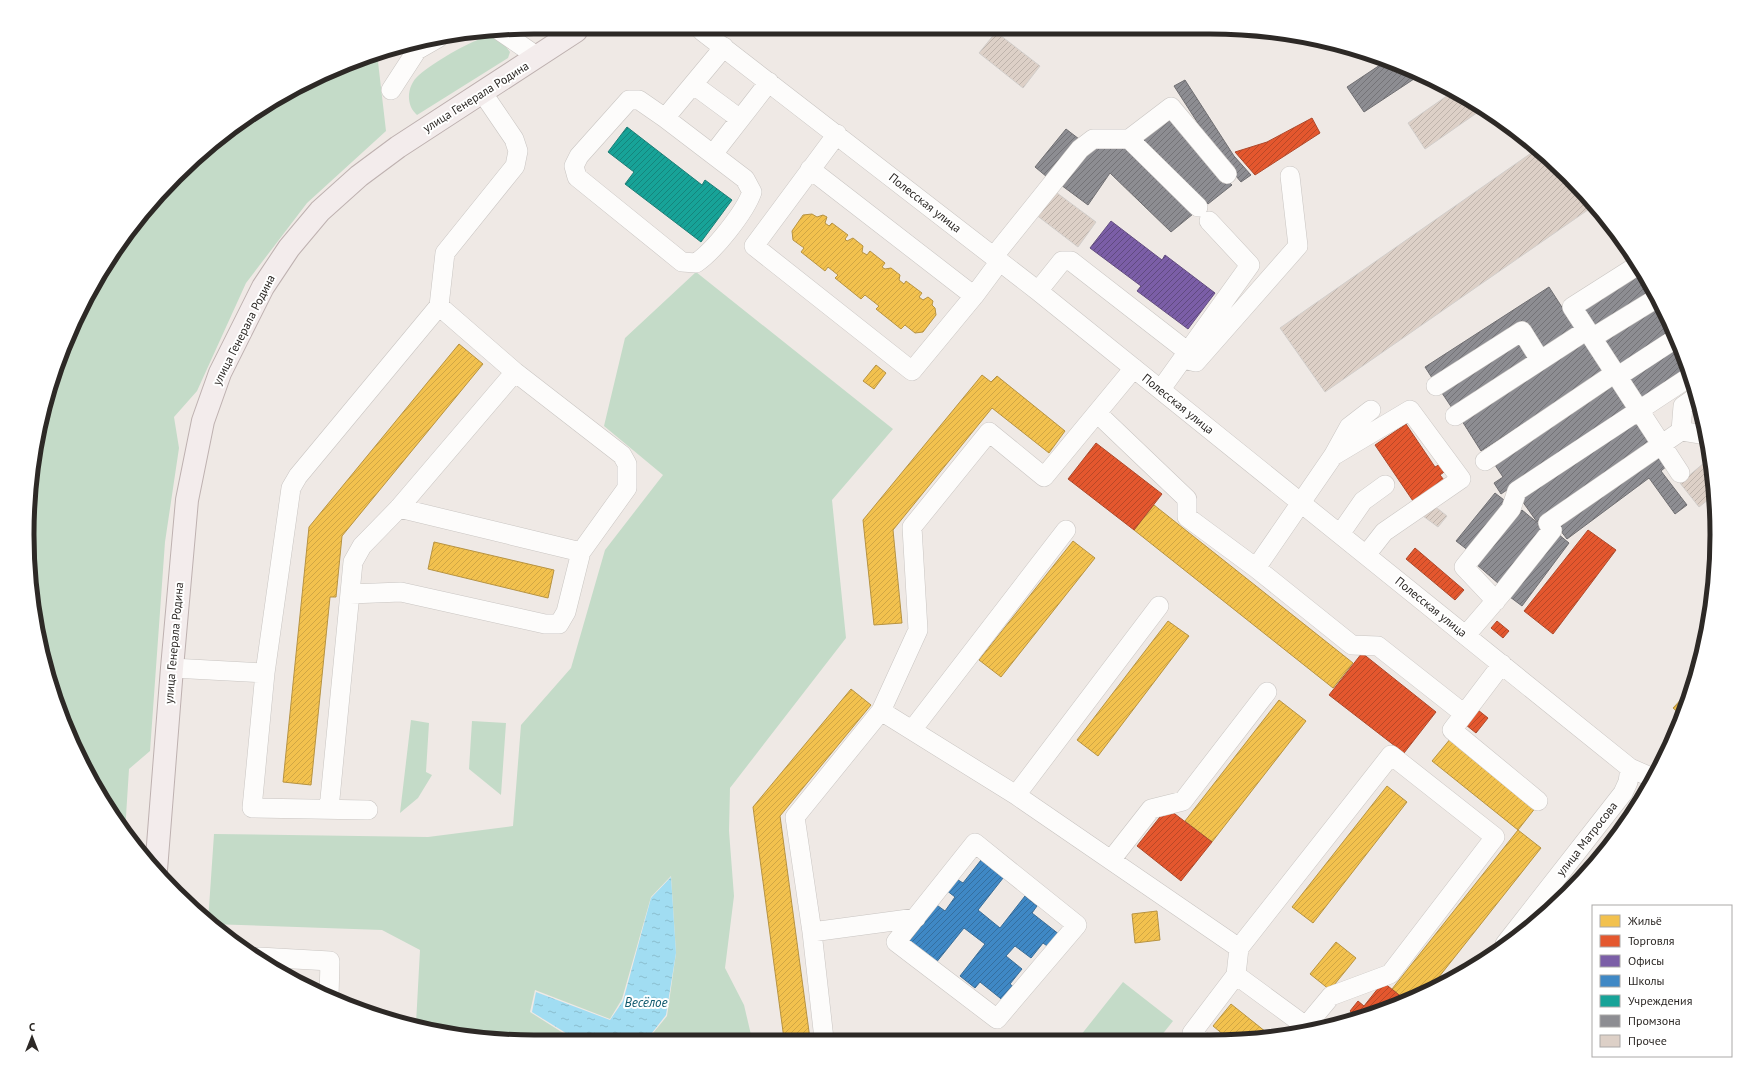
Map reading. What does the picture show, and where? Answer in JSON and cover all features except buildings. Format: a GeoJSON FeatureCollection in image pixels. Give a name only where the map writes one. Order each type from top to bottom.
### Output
{"type":"FeatureCollection","features":[{"type":"Feature","properties":{"kind":"main road","name":"улица Генерала Родина"},"geometry":{"type":"LineString","coordinates":[[157,863],[187,500],[203,421],[220,373],[263,287],[289,248],[320,211],[359,176],[398,146],[572,34]]}},
{"type":"Feature","properties":{"kind":"street","name":"Полесская улица"},"geometry":{"type":"LineString","coordinates":[[706,34],[838,134],[1038,290],[1301,504],[1630,768],[1648,776]]}},
{"type":"Feature","properties":{"kind":"street"},"geometry":{"type":"LineString","coordinates":[[506,35],[538,57]]}},
{"type":"Feature","properties":{"kind":"street"},"geometry":{"type":"LineString","coordinates":[[392,90],[418,50],[423,47]]}},
{"type":"Feature","properties":{"kind":"street"},"geometry":{"type":"LineString","coordinates":[[665,118],[694,85],[724,47]]}},
{"type":"Feature","properties":{"kind":"street"},"geometry":{"type":"LineString","coordinates":[[713,154],[769,82]]}},
{"type":"Feature","properties":{"kind":"street"},"geometry":{"type":"LineString","coordinates":[[694,85],[740,119]]}},
{"type":"Feature","properties":{"kind":"street"},"geometry":{"type":"LineString","coordinates":[[368,810],[252,808],[265,673],[291,488],[298,476],[439,306],[445,252],[515,166],[518,151],[514,139],[482,92]]}},
{"type":"Feature","properties":{"kind":"street"},"geometry":{"type":"LineString","coordinates":[[629,100],[639,100],[665,118],[745,179],[752,192],[748,203],[707,256],[696,263],[682,262],[577,177],[574,166],[579,156],[629,100]]}},
{"type":"Feature","properties":{"kind":"street"},"geometry":{"type":"LineString","coordinates":[[838,134],[810,169],[754,246],[912,371],[974,296],[997,259],[1080,149],[1093,139],[1129,139],[1171,107],[1227,174]]}},
{"type":"Feature","properties":{"kind":"street"},"geometry":{"type":"LineString","coordinates":[[1129,139],[1203,214],[1250,265],[1161,389]]}},
{"type":"Feature","properties":{"kind":"street"},"geometry":{"type":"LineString","coordinates":[[810,169],[974,296]]}},
{"type":"Feature","properties":{"kind":"street"},"geometry":{"type":"LineString","coordinates":[[1038,290],[1062,261],[1071,261],[1196,362],[1298,246],[1290,176]]}},
{"type":"Feature","properties":{"kind":"street"},"geometry":{"type":"LineString","coordinates":[[1633,268],[1572,307],[1662,443],[1680,473]]}},
{"type":"Feature","properties":{"kind":"street"},"geometry":{"type":"LineString","coordinates":[[1455,416],[1540,360],[1652,301]]}},
{"type":"Feature","properties":{"kind":"street"},"geometry":{"type":"LineString","coordinates":[[350,594],[401,592],[545,624],[559,624],[566,612],[581,552],[627,488],[627,464],[622,455],[515,372],[439,306]]}},
{"type":"Feature","properties":{"kind":"street"},"geometry":{"type":"LineString","coordinates":[[1436,386],[1522,331],[1540,360]]}},
{"type":"Feature","properties":{"kind":"street"},"geometry":{"type":"LineString","coordinates":[[1485,461],[1616,375],[1671,341]]}},
{"type":"Feature","properties":{"kind":"street"},"geometry":{"type":"LineString","coordinates":[[824,1035],[812,932],[795,816],[881,711],[918,630],[912,527],[989,432],[1044,477],[1134,368]]}},
{"type":"Feature","properties":{"kind":"street"},"geometry":{"type":"LineString","coordinates":[[329,809],[353,562],[362,546],[399,508],[515,372]]}},
{"type":"Feature","properties":{"kind":"street"},"geometry":{"type":"LineString","coordinates":[[1496,601],[1464,567],[1511,510],[1518,491],[1685,380]]}},
{"type":"Feature","properties":{"kind":"street"},"geometry":{"type":"LineString","coordinates":[[1681,431],[1683,406],[1691,400]]}},
{"type":"Feature","properties":{"kind":"street"},"geometry":{"type":"LineString","coordinates":[[1256,568],[1333,456],[1349,427],[1371,410]]}},
{"type":"Feature","properties":{"kind":"street"},"geometry":{"type":"LineString","coordinates":[[1333,456],[1410,410],[1461,479],[1384,532],[1366,555]]}},
{"type":"Feature","properties":{"kind":"street"},"geometry":{"type":"LineString","coordinates":[[1097,413],[1187,499],[1187,516],[1256,568],[1352,645],[1378,646],[1463,714]]}},
{"type":"Feature","properties":{"kind":"street"},"geometry":{"type":"LineString","coordinates":[[1466,635],[1496,601],[1552,530],[1548,523],[1681,431],[1699,434]]}},
{"type":"Feature","properties":{"kind":"street"},"geometry":{"type":"LineString","coordinates":[[1340,534],[1362,501],[1385,485]]}},
{"type":"Feature","properties":{"kind":"street"},"geometry":{"type":"LineString","coordinates":[[399,508],[581,552]]}},
{"type":"Feature","properties":{"kind":"street"},"geometry":{"type":"LineString","coordinates":[[912,730],[1066,530]]}},
{"type":"Feature","properties":{"kind":"street"},"geometry":{"type":"LineString","coordinates":[[1016,796],[1159,606]]}},
{"type":"Feature","properties":{"kind":"street"},"geometry":{"type":"LineString","coordinates":[[1502,664],[1452,730],[1538,801]]}},
{"type":"Feature","properties":{"kind":"street"},"geometry":{"type":"LineString","coordinates":[[172,668],[265,673]]}},
{"type":"Feature","properties":{"kind":"street"},"geometry":{"type":"LineString","coordinates":[[1111,860],[1152,809],[1183,801],[1267,692]]}},
{"type":"Feature","properties":{"kind":"street"},"geometry":{"type":"LineString","coordinates":[[881,711],[1016,796],[1239,948]]}},
{"type":"Feature","properties":{"kind":"street"},"geometry":{"type":"LineString","coordinates":[[1195,1035],[1236,975],[1239,948],[1391,755],[1495,837],[1390,974],[1331,996],[1312,1024]]}},
{"type":"Feature","properties":{"kind":"street","name":"улица Матросова"},"geometry":{"type":"LineString","coordinates":[[1519,928],[1623,793],[1628,782],[1630,768]]}},
{"type":"Feature","properties":{"kind":"street"},"geometry":{"type":"LineString","coordinates":[[812,932],[916,918],[975,843],[1077,925],[997,1019],[896,942],[916,918]]}},
{"type":"Feature","properties":{"kind":"street"},"geometry":{"type":"LineString","coordinates":[[266,957],[330,960],[328,990]]}},
{"type":"Feature","properties":{"kind":"street"},"geometry":{"type":"LineString","coordinates":[[1236,975],[1305,1025]]}},
{"type":"Feature","properties":{"kind":"green space"},"geometry":{"type":"Polygon","coordinates":[[[486,37],[500,39],[510,52],[508,58],[417,115],[413,111],[409,101],[410,89],[415,79],[442,58],[486,37]]]}},
{"type":"Feature","properties":{"kind":"green space"},"geometry":{"type":"Polygon","coordinates":[[[378,60],[386,131],[307,203],[246,283],[197,391],[174,417],[179,448],[165,542],[150,751],[129,769],[126,823],[101,785],[72,726],[51,664],[38,600],[34,534],[38,469],[51,405],[72,344],[73,344],[86,313],[118,256],[158,204],[204,158],[256,118],[284,101],[343,72],[378,60]]]}},
{"type":"Feature","properties":{"kind":"green space"},"geometry":{"type":"Polygon","coordinates":[[[696,272],[893,429],[832,500],[846,638],[730,788],[729,831],[734,896],[725,968],[744,1005],[751,1035],[651,1035],[667,1016],[676,953],[671,876],[651,897],[622,999],[610,1019],[535,990],[530,1012],[566,1035],[502,1034],[469,1031],[416,1020],[420,950],[382,930],[221,924],[209,915],[214,834],[428,837],[513,826],[521,725],[571,668],[605,550],[663,475],[604,426],[625,338],[696,272]]]}},
{"type":"Feature","properties":{"kind":"green space"},"geometry":{"type":"Polygon","coordinates":[[[411,720],[429,723],[426,772],[432,775],[418,798],[400,813],[411,720]]]}},
{"type":"Feature","properties":{"kind":"green space"},"geometry":{"type":"Polygon","coordinates":[[[472,721],[506,723],[501,795],[469,769],[472,721]]]}},
{"type":"Feature","properties":{"kind":"green space"},"geometry":{"type":"Polygon","coordinates":[[[1123,982],[1173,1021],[1162,1035],[1081,1035],[1123,982]]]}},
{"type":"Feature","properties":{"kind":"water","name":"Весёлое"},"geometry":{"type":"Polygon","coordinates":[[[671,877],[676,953],[666,1015],[650,1035],[569,1035],[532,1012],[536,992],[610,1020],[623,1001],[651,898],[671,877]]]}}]}
